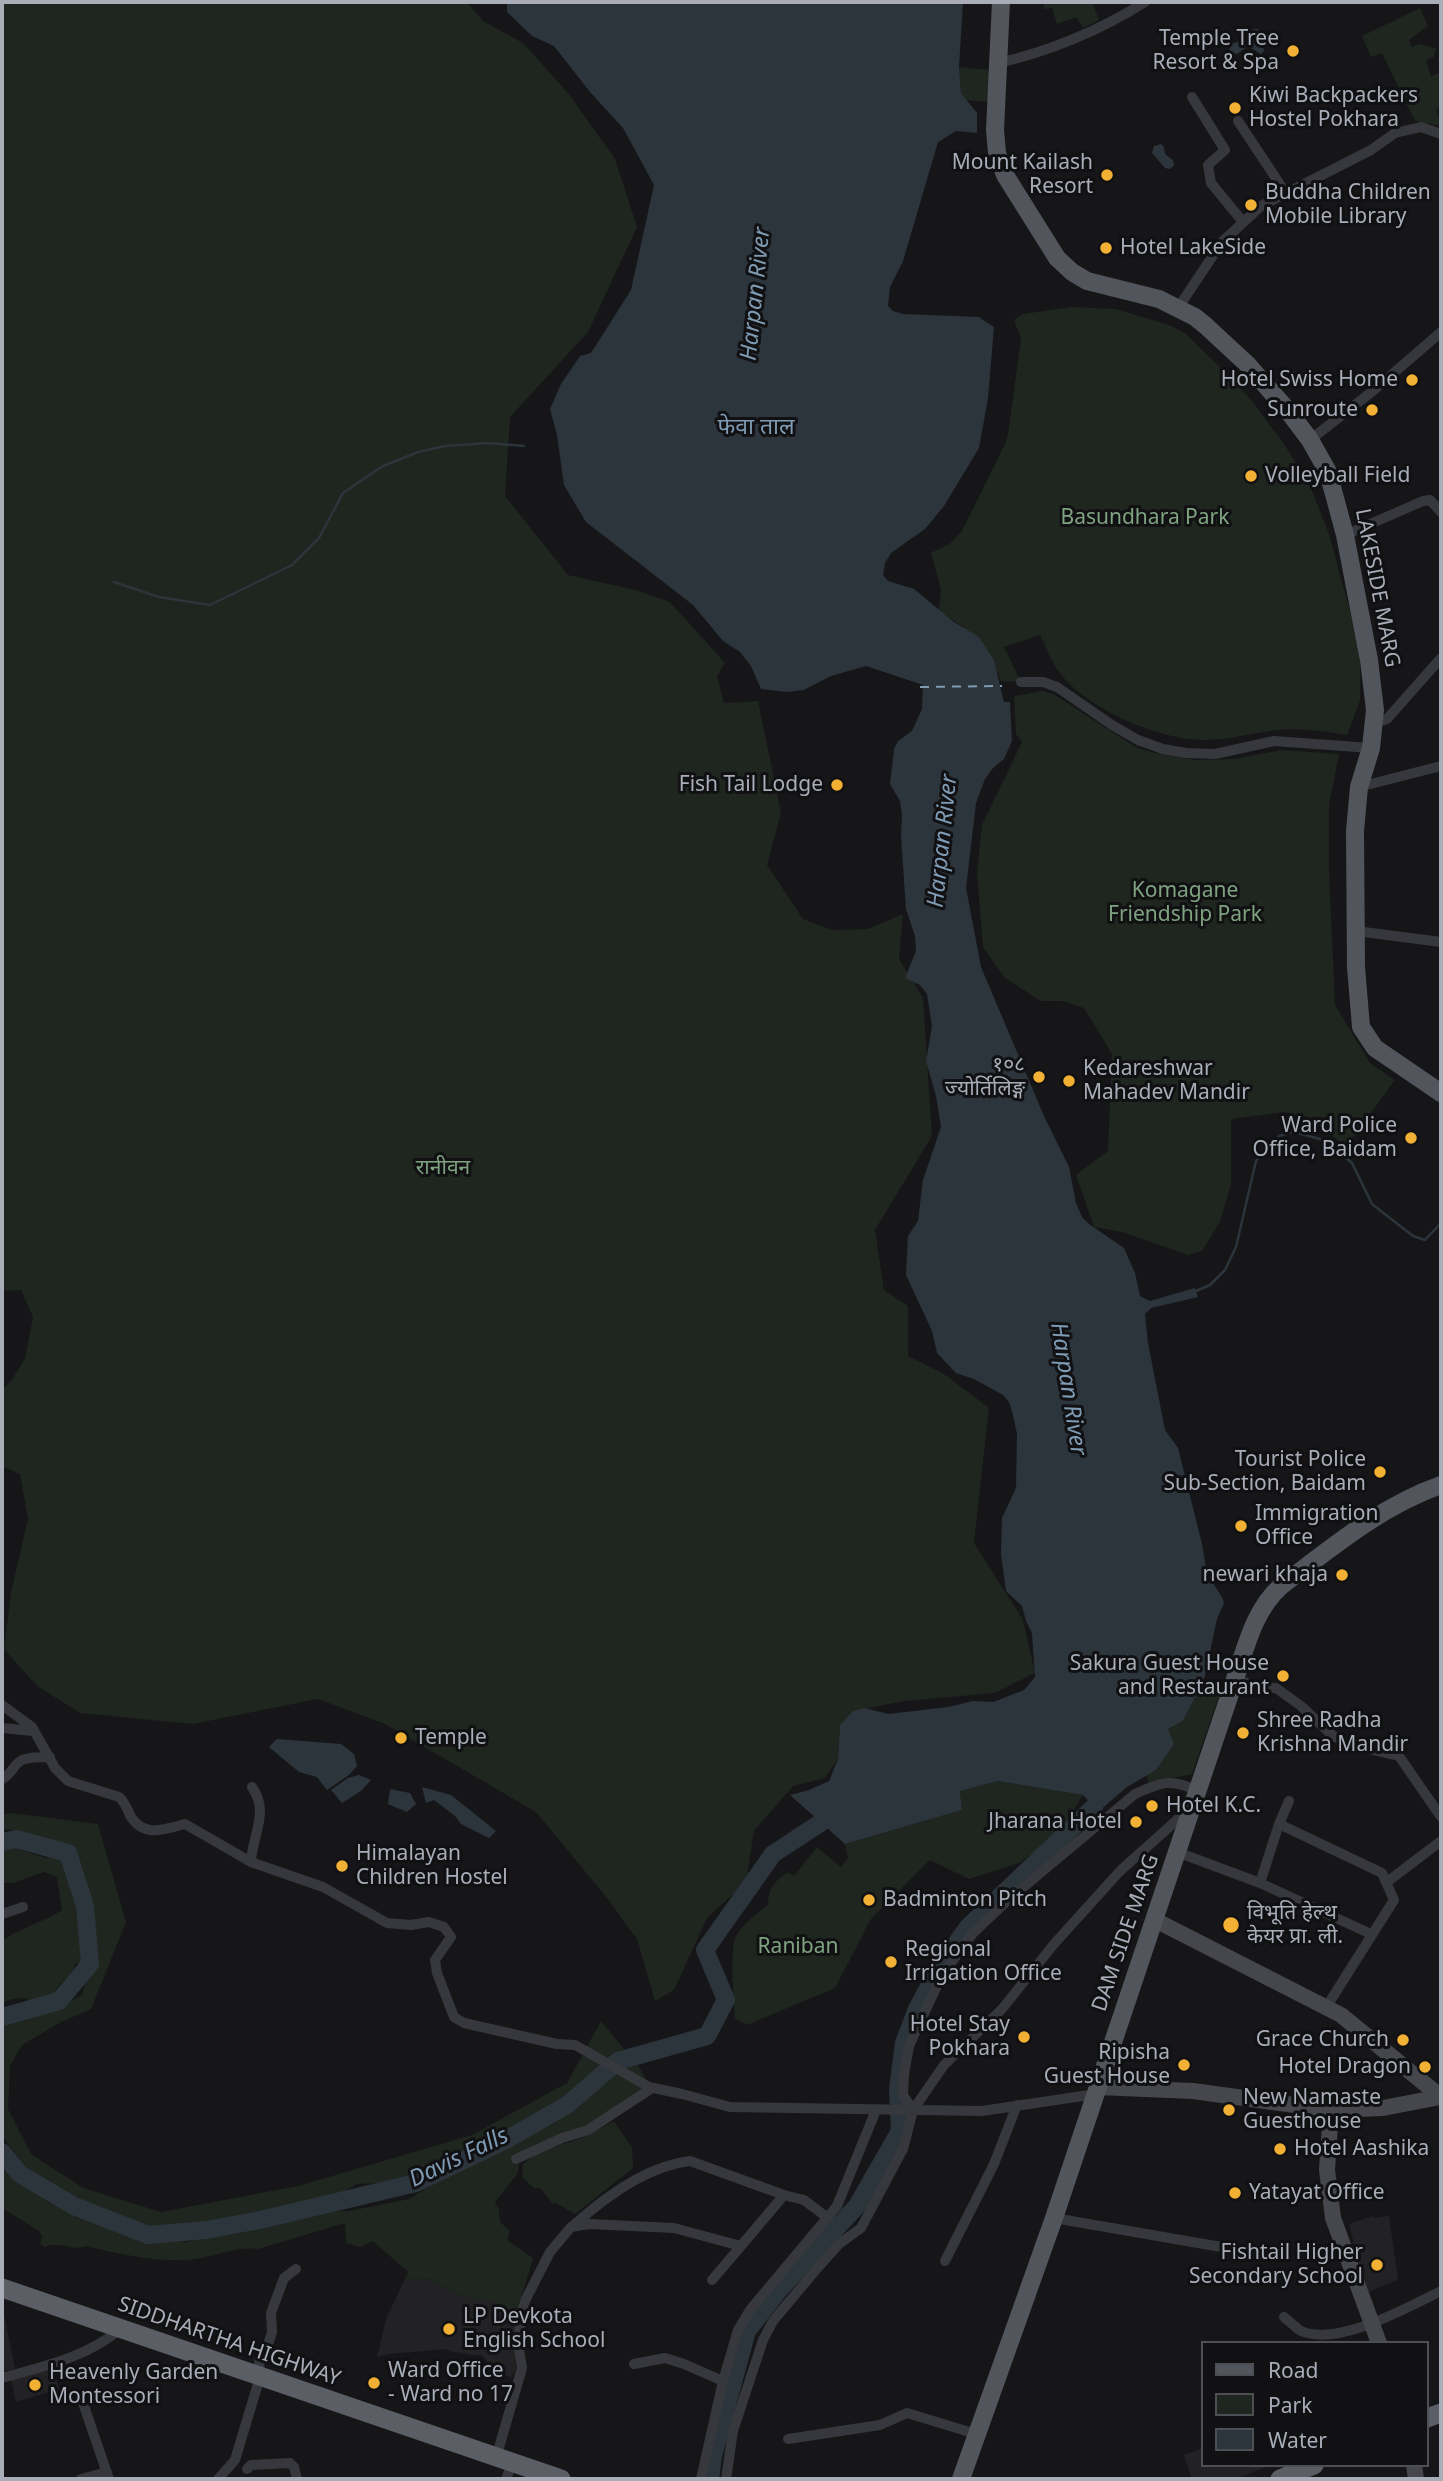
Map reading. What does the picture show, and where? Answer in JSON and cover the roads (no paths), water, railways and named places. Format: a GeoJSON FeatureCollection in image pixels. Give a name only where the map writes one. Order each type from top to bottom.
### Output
{"type":"FeatureCollection","features":[{"type":"Feature","properties":{"kind":"highway","name":"SIDDHARTHA HIGHWAY"},"geometry":{"type":"LineString","coordinates":[[2,2288],[260,2377],[505,2467],[561,2479]]}},
{"type":"Feature","properties":{"kind":"highway"},"geometry":{"type":"LineString","coordinates":[[1280,2479],[1309,2467]]}},
{"type":"Feature","properties":{"kind":"main road","name":"LAKESIDE MARG"},"geometry":{"type":"LineString","coordinates":[[1001,2],[995,130],[1000,163],[1010,184],[1057,258],[1087,281],[1128,290],[1178,308],[1206,326],[1247,364],[1310,440],[1328,472],[1345,535],[1369,660],[1375,723],[1359,787],[1353,860],[1356,967],[1361,1027],[1374,1048],[1441,1093]]}},
{"type":"Feature","properties":{"kind":"main road","name":"DAM SIDE MARG"},"geometry":{"type":"LineString","coordinates":[[961,2479],[1054,2218],[1259,1614],[1272,1594],[1352,1533],[1412,1495],[1441,1485]]}},
{"type":"Feature","properties":{"kind":"main road"},"geometry":{"type":"LineString","coordinates":[[1155,1920],[1327,2006],[1354,2024],[1441,2097]]}},
{"type":"Feature","properties":{"kind":"main road"},"geometry":{"type":"LineString","coordinates":[[1097,2091],[1193,2091],[1331,2110],[1383,2108],[1441,2097]]}},
{"type":"Feature","properties":{"kind":"main road"},"geometry":{"type":"LineString","coordinates":[[1331,2110],[1327,2170],[1333,2218],[1378,2341]]}},
{"type":"Feature","properties":{"kind":"street"},"geometry":{"type":"LineString","coordinates":[[998,64],[1037,53],[1118,18],[1145,2]]}},
{"type":"Feature","properties":{"kind":"street"},"geometry":{"type":"LineString","coordinates":[[1192,97],[1225,150],[1208,165],[1211,183],[1242,222]]}},
{"type":"Feature","properties":{"kind":"street"},"geometry":{"type":"LineString","coordinates":[[1238,121],[1285,192]]}},
{"type":"Feature","properties":{"kind":"street"},"geometry":{"type":"LineString","coordinates":[[1178,308],[1222,242],[1261,206],[1371,150],[1395,133],[1421,127],[1441,134]]}},
{"type":"Feature","properties":{"kind":"street"},"geometry":{"type":"LineString","coordinates":[[1310,440],[1374,390],[1441,332]]}},
{"type":"Feature","properties":{"kind":"street"},"geometry":{"type":"LineString","coordinates":[[1345,535],[1423,501],[1430,500],[1441,512]]}},
{"type":"Feature","properties":{"kind":"street"},"geometry":{"type":"LineString","coordinates":[[1375,723],[1387,719],[1441,658]]}},
{"type":"Feature","properties":{"kind":"street"},"geometry":{"type":"LineString","coordinates":[[1021,682],[1043,682],[1057,687],[1112,725],[1138,740],[1163,749],[1215,754],[1274,741],[1371,747]]}},
{"type":"Feature","properties":{"kind":"street"},"geometry":{"type":"LineString","coordinates":[[1359,787],[1441,766]]}},
{"type":"Feature","properties":{"kind":"street"},"geometry":{"type":"LineString","coordinates":[[1356,931],[1441,942]]}},
{"type":"Feature","properties":{"kind":"street"},"geometry":{"type":"LineString","coordinates":[[1235,1679],[1261,1688],[1276,1688],[1301,1706],[1332,1735],[1347,1744],[1399,1756],[1441,1817]]}},
{"type":"Feature","properties":{"kind":"street"},"geometry":{"type":"LineString","coordinates":[[2,1705],[33,1727],[60,1774],[68,1781],[119,1797],[125,1803],[132,1819],[145,1829],[160,1832],[185,1824],[251,1862],[323,1887],[387,1923],[411,1925],[429,1922],[444,1927],[451,1937],[435,1960],[440,1984],[454,2017],[464,2023],[557,2044],[575,2045],[651,2088],[730,2107],[982,2111],[1097,2091]]}},
{"type":"Feature","properties":{"kind":"street"},"geometry":{"type":"LineString","coordinates":[[2,1728],[33,1731]]}},
{"type":"Feature","properties":{"kind":"street"},"geometry":{"type":"LineString","coordinates":[[2,1779],[24,1759],[50,1757]]}},
{"type":"Feature","properties":{"kind":"street"},"geometry":{"type":"LineString","coordinates":[[726,2479],[733,2431],[763,2340],[774,2321],[814,2272],[839,2244],[862,2228],[903,2149],[910,2110],[944,2065],[1002,2009],[1054,1944],[1120,1871],[1195,1799],[1178,1781],[1157,1784],[1135,1794],[1008,1900],[973,1933],[942,1975],[909,2046],[903,2095],[910,2110]]}},
{"type":"Feature","properties":{"kind":"street"},"geometry":{"type":"LineString","coordinates":[[251,1862],[260,1814],[259,1797],[252,1787]]}},
{"type":"Feature","properties":{"kind":"street"},"geometry":{"type":"LineString","coordinates":[[1260,1882],[1289,1801]]}},
{"type":"Feature","properties":{"kind":"street"},"geometry":{"type":"LineString","coordinates":[[1279,1824],[1382,1873],[1394,1900],[1327,2006]]}},
{"type":"Feature","properties":{"kind":"street"},"geometry":{"type":"LineString","coordinates":[[1387,1882],[1441,1841]]}},
{"type":"Feature","properties":{"kind":"street"},"geometry":{"type":"LineString","coordinates":[[1177,1852],[1260,1882],[1371,1934]]}},
{"type":"Feature","properties":{"kind":"street"},"geometry":{"type":"LineString","coordinates":[[2,1914],[23,1907]]}},
{"type":"Feature","properties":{"kind":"street"},"geometry":{"type":"LineString","coordinates":[[516,2159],[562,2138],[588,2130],[651,2088]]}},
{"type":"Feature","properties":{"kind":"street"},"geometry":{"type":"LineString","coordinates":[[945,2261],[994,2164],[1017,2105]]}},
{"type":"Feature","properties":{"kind":"street"},"geometry":{"type":"LineString","coordinates":[[701,2479],[723,2381],[738,2330],[750,2309],[837,2206],[876,2110]]}},
{"type":"Feature","properties":{"kind":"street"},"geometry":{"type":"LineString","coordinates":[[505,2467],[522,2368],[519,2349],[520,2318],[526,2299],[550,2252],[571,2227],[613,2193],[666,2165],[690,2161],[804,2200],[828,2218]]}},
{"type":"Feature","properties":{"kind":"street"},"geometry":{"type":"LineString","coordinates":[[712,2280],[784,2195]]}},
{"type":"Feature","properties":{"kind":"street"},"geometry":{"type":"LineString","coordinates":[[1054,2218],[1227,2248]]}},
{"type":"Feature","properties":{"kind":"street"},"geometry":{"type":"LineString","coordinates":[[571,2227],[589,2224],[674,2228],[741,2246]]}},
{"type":"Feature","properties":{"kind":"street"},"geometry":{"type":"LineString","coordinates":[[218,2479],[235,2460],[260,2377],[259,2360],[266,2352],[272,2332],[271,2313],[284,2278],[296,2269]]}},
{"type":"Feature","properties":{"kind":"street"},"geometry":{"type":"LineString","coordinates":[[1284,2317],[1301,2331],[1330,2334],[1348,2332],[1441,2291]]}},
{"type":"Feature","properties":{"kind":"street"},"geometry":{"type":"LineString","coordinates":[[2,2378],[61,2360],[106,2342],[120,2329]]}},
{"type":"Feature","properties":{"kind":"street"},"geometry":{"type":"LineString","coordinates":[[634,2364],[665,2358],[723,2381]]}},
{"type":"Feature","properties":{"kind":"street"},"geometry":{"type":"LineString","coordinates":[[81,2479],[108,2475],[82,2400]]}},
{"type":"Feature","properties":{"kind":"street"},"geometry":{"type":"LineString","coordinates":[[788,2439],[880,2425],[907,2413],[976,2434]]}},
{"type":"Feature","properties":{"kind":"street"},"geometry":{"type":"LineString","coordinates":[[235,2460],[248,2474]]}},
{"type":"Feature","properties":{"kind":"street"},"geometry":{"type":"LineString","coordinates":[[248,2474],[250,2465],[290,2463],[294,2466],[297,2479]]}},
{"type":"Feature","properties":{"kind":"water","name":"फेवा ताल"},"geometry":{"type":"Polygon","coordinates":[[[507,2],[963,2],[959,67],[961,93],[977,113],[977,133],[956,131],[938,142],[903,261],[890,287],[888,306],[903,314],[979,317],[994,327],[988,398],[979,448],[944,506],[925,529],[891,553],[885,563],[883,575],[888,581],[914,589],[954,622],[979,637],[994,660],[1004,702],[1010,702],[1012,741],[1004,759],[985,779],[976,803],[966,888],[981,967],[1044,1116],[1069,1167],[1076,1203],[1082,1217],[1124,1248],[1135,1273],[1140,1296],[1150,1301],[1195,1288],[1198,1297],[1151,1308],[1145,1314],[1165,1430],[1178,1448],[1207,1574],[1224,1603],[1217,1619],[1204,1680],[1183,1721],[1168,1729],[1174,1744],[1156,1770],[1127,1787],[1098,1812],[1083,1795],[998,1781],[960,1791],[962,1810],[845,1844],[790,1795],[829,1781],[838,1759],[840,1725],[853,1711],[865,1708],[888,1714],[948,1707],[973,1701],[993,1702],[1024,1690],[1035,1677],[1032,1633],[1022,1606],[1006,1591],[1001,1554],[1002,1518],[1016,1488],[1017,1434],[1009,1402],[1003,1395],[974,1379],[956,1373],[937,1353],[932,1331],[906,1275],[908,1236],[918,1221],[923,1180],[941,1127],[926,1061],[932,1026],[927,994],[920,985],[905,978],[916,951],[915,936],[906,909],[900,801],[890,784],[894,749],[898,741],[912,731],[922,709],[923,685],[866,666],[831,676],[804,690],[787,692],[761,689],[751,666],[740,652],[723,641],[693,605],[586,522],[564,485],[557,435],[550,409],[561,384],[580,356],[591,353],[631,290],[654,185],[623,128],[554,46],[532,36],[507,12],[507,2]]]}},
{"type":"Feature","properties":{"kind":"water"},"geometry":{"type":"Polygon","coordinates":[[[1253,29],[1263,33],[1264,51],[1261,54],[1248,46],[1237,54],[1231,53],[1231,44],[1246,39],[1253,29]]]}},
{"type":"Feature","properties":{"kind":"water"},"geometry":{"type":"Polygon","coordinates":[[[1161,144],[1165,154],[1173,160],[1174,165],[1170,169],[1165,168],[1152,153],[1154,146],[1161,144]]]}},
{"type":"Feature","properties":{"kind":"water"},"geometry":{"type":"Polygon","coordinates":[[[277,1739],[341,1744],[354,1754],[357,1766],[327,1790],[317,1777],[299,1772],[269,1747],[277,1739]]]}},
{"type":"Feature","properties":{"kind":"water"},"geometry":{"type":"Polygon","coordinates":[[[359,1775],[371,1780],[361,1791],[342,1803],[331,1790],[348,1778],[359,1775]]]}},
{"type":"Feature","properties":{"kind":"water"},"geometry":{"type":"Polygon","coordinates":[[[422,1787],[451,1795],[496,1831],[489,1838],[461,1824],[434,1800],[426,1803],[422,1787]]]}},
{"type":"Feature","properties":{"kind":"water"},"geometry":{"type":"Polygon","coordinates":[[[390,1789],[410,1793],[416,1804],[407,1812],[388,1804],[390,1789]]]}},
{"type":"Feature","properties":{"kind":"waterway"},"geometry":{"type":"LineString","coordinates":[[114,582],[159,597],[210,605],[292,565],[319,538],[343,493],[381,467],[418,452],[445,446],[488,443],[524,446]]}},
{"type":"Feature","properties":{"kind":"waterway"},"geometry":{"type":"LineString","coordinates":[[1196,1291],[1210,1285],[1225,1270],[1236,1247],[1256,1161],[1279,1136],[1293,1132],[1324,1140],[1352,1163],[1372,1204],[1413,1236],[1425,1240],[1441,1223]]}},
{"type":"Feature","properties":{"kind":"waterway"},"geometry":{"type":"LineString","coordinates":[[710,2479],[713,2456],[747,2331],[779,2290],[857,2206],[900,2131],[898,2089],[904,2043],[917,2009],[939,1968],[968,1927],[1094,1807]]}},
{"type":"Feature","properties":{"kind":"waterway","name":"Davis Falls"},"geometry":{"type":"LineString","coordinates":[[2,2152],[20,2174],[74,2206],[148,2235],[206,2230],[260,2220],[416,2183],[504,2141],[567,2105],[618,2061],[707,2036],[726,2000],[705,1950],[773,1854],[840,1810]]}},
{"type":"Feature","properties":{"kind":"waterway","name":"Davis Falls"},"geometry":{"type":"LineString","coordinates":[[2,1842],[16,1839],[68,1853],[85,1906],[90,1964],[59,2001],[2,2017]]}},
{"type":"Feature","properties":{"kind":"place","name":"Temple Tree Resort & Spa"},"geometry":{"type":"Point","coordinates":[1293,51]}},
{"type":"Feature","properties":{"kind":"place","name":"Kiwi Backpackers Hostel Pokhara"},"geometry":{"type":"Point","coordinates":[1235,108]}},
{"type":"Feature","properties":{"kind":"place","name":"Mount Kailash Resort"},"geometry":{"type":"Point","coordinates":[1107,175]}},
{"type":"Feature","properties":{"kind":"place","name":"Buddha Children Mobile Library"},"geometry":{"type":"Point","coordinates":[1251,205]}},
{"type":"Feature","properties":{"kind":"place","name":"Hotel LakeSide"},"geometry":{"type":"Point","coordinates":[1106,248]}},
{"type":"Feature","properties":{"kind":"place","name":"Hotel Swiss Home"},"geometry":{"type":"Point","coordinates":[1412,380]}},
{"type":"Feature","properties":{"kind":"place","name":"Sunroute"},"geometry":{"type":"Point","coordinates":[1372,410]}},
{"type":"Feature","properties":{"kind":"place","name":"Volleyball Field"},"geometry":{"type":"Point","coordinates":[1251,476]}},
{"type":"Feature","properties":{"kind":"place","name":"Fish Tail Lodge"},"geometry":{"type":"Point","coordinates":[837,785]}},
{"type":"Feature","properties":{"kind":"place","name":"१०८ ज्योर्तिलिङ्ग"},"geometry":{"type":"Point","coordinates":[1039,1077]}},
{"type":"Feature","properties":{"kind":"place","name":"Kedareshwar Mahadev Mandir"},"geometry":{"type":"Point","coordinates":[1069,1081]}},
{"type":"Feature","properties":{"kind":"place","name":"Ward Police Office, Baidam"},"geometry":{"type":"Point","coordinates":[1411,1138]}},
{"type":"Feature","properties":{"kind":"place","name":"Tourist Police Sub-Section, Baidam"},"geometry":{"type":"Point","coordinates":[1380,1472]}},
{"type":"Feature","properties":{"kind":"place","name":"Immigration Office"},"geometry":{"type":"Point","coordinates":[1241,1526]}},
{"type":"Feature","properties":{"kind":"place","name":"newari khaja"},"geometry":{"type":"Point","coordinates":[1342,1575]}},
{"type":"Feature","properties":{"kind":"place","name":"Sakura Guest House and Restaurant"},"geometry":{"type":"Point","coordinates":[1283,1676]}},
{"type":"Feature","properties":{"kind":"place","name":"Shree Radha Krishna Mandir"},"geometry":{"type":"Point","coordinates":[1243,1733]}},
{"type":"Feature","properties":{"kind":"place","name":"Temple"},"geometry":{"type":"Point","coordinates":[401,1738]}},
{"type":"Feature","properties":{"kind":"place","name":"Hotel K.C."},"geometry":{"type":"Point","coordinates":[1152,1806]}},
{"type":"Feature","properties":{"kind":"place","name":"Jharana Hotel"},"geometry":{"type":"Point","coordinates":[1136,1822]}},
{"type":"Feature","properties":{"kind":"place","name":"Himalayan Children Hostel"},"geometry":{"type":"Point","coordinates":[342,1866]}},
{"type":"Feature","properties":{"kind":"place","name":"Badminton Pitch"},"geometry":{"type":"Point","coordinates":[869,1900]}},
{"type":"Feature","properties":{"kind":"place","name":"विभूति हेल्थ केयर प्रा. ली."},"geometry":{"type":"Point","coordinates":[1231,1925]}},
{"type":"Feature","properties":{"kind":"place","name":"Regional Irrigation Office"},"geometry":{"type":"Point","coordinates":[891,1962]}},
{"type":"Feature","properties":{"kind":"place","name":"Hotel Stay Pokhara"},"geometry":{"type":"Point","coordinates":[1024,2037]}},
{"type":"Feature","properties":{"kind":"place","name":"Grace Church"},"geometry":{"type":"Point","coordinates":[1403,2040]}},
{"type":"Feature","properties":{"kind":"place","name":"Ripisha Guest House"},"geometry":{"type":"Point","coordinates":[1184,2065]}},
{"type":"Feature","properties":{"kind":"place","name":"Hotel Dragon"},"geometry":{"type":"Point","coordinates":[1425,2067]}},
{"type":"Feature","properties":{"kind":"place","name":"New Namaste Guesthouse"},"geometry":{"type":"Point","coordinates":[1229,2110]}},
{"type":"Feature","properties":{"kind":"place","name":"Hotel Aashika"},"geometry":{"type":"Point","coordinates":[1280,2149]}},
{"type":"Feature","properties":{"kind":"place","name":"Yatayat Office"},"geometry":{"type":"Point","coordinates":[1235,2193]}},
{"type":"Feature","properties":{"kind":"place","name":"Fishtail Higher Secondary School"},"geometry":{"type":"Point","coordinates":[1377,2265]}},
{"type":"Feature","properties":{"kind":"place","name":"LP Devkota English School"},"geometry":{"type":"Point","coordinates":[449,2329]}},
{"type":"Feature","properties":{"kind":"place","name":"Ward Office - Ward no 17"},"geometry":{"type":"Point","coordinates":[374,2383]}},
{"type":"Feature","properties":{"kind":"place","name":"Heavenly Garden Montessori"},"geometry":{"type":"Point","coordinates":[35,2385]}},
{"type":"Feature","properties":{"kind":"water label","name":"Harpan River"},"geometry":{"type":"Point","coordinates":[756,294]}},
{"type":"Feature","properties":{"kind":"water label","name":"Harpan River"},"geometry":{"type":"Point","coordinates":[943,841]}},
{"type":"Feature","properties":{"kind":"water label","name":"Harpan River"},"geometry":{"type":"Point","coordinates":[1068,1389]}},
{"type":"Feature","properties":{"kind":"park label","name":"Basundhara Park"},"geometry":{"type":"Point","coordinates":[1145,518]}},
{"type":"Feature","properties":{"kind":"park label","name":"Komagane Friendship Park"},"geometry":{"type":"Point","coordinates":[1185,903]}},
{"type":"Feature","properties":{"kind":"park label","name":"रानीवन"},"geometry":{"type":"Point","coordinates":[443,1168]}},
{"type":"Feature","properties":{"kind":"park label","name":"Raniban"},"geometry":{"type":"Point","coordinates":[798,1947]}}]}
